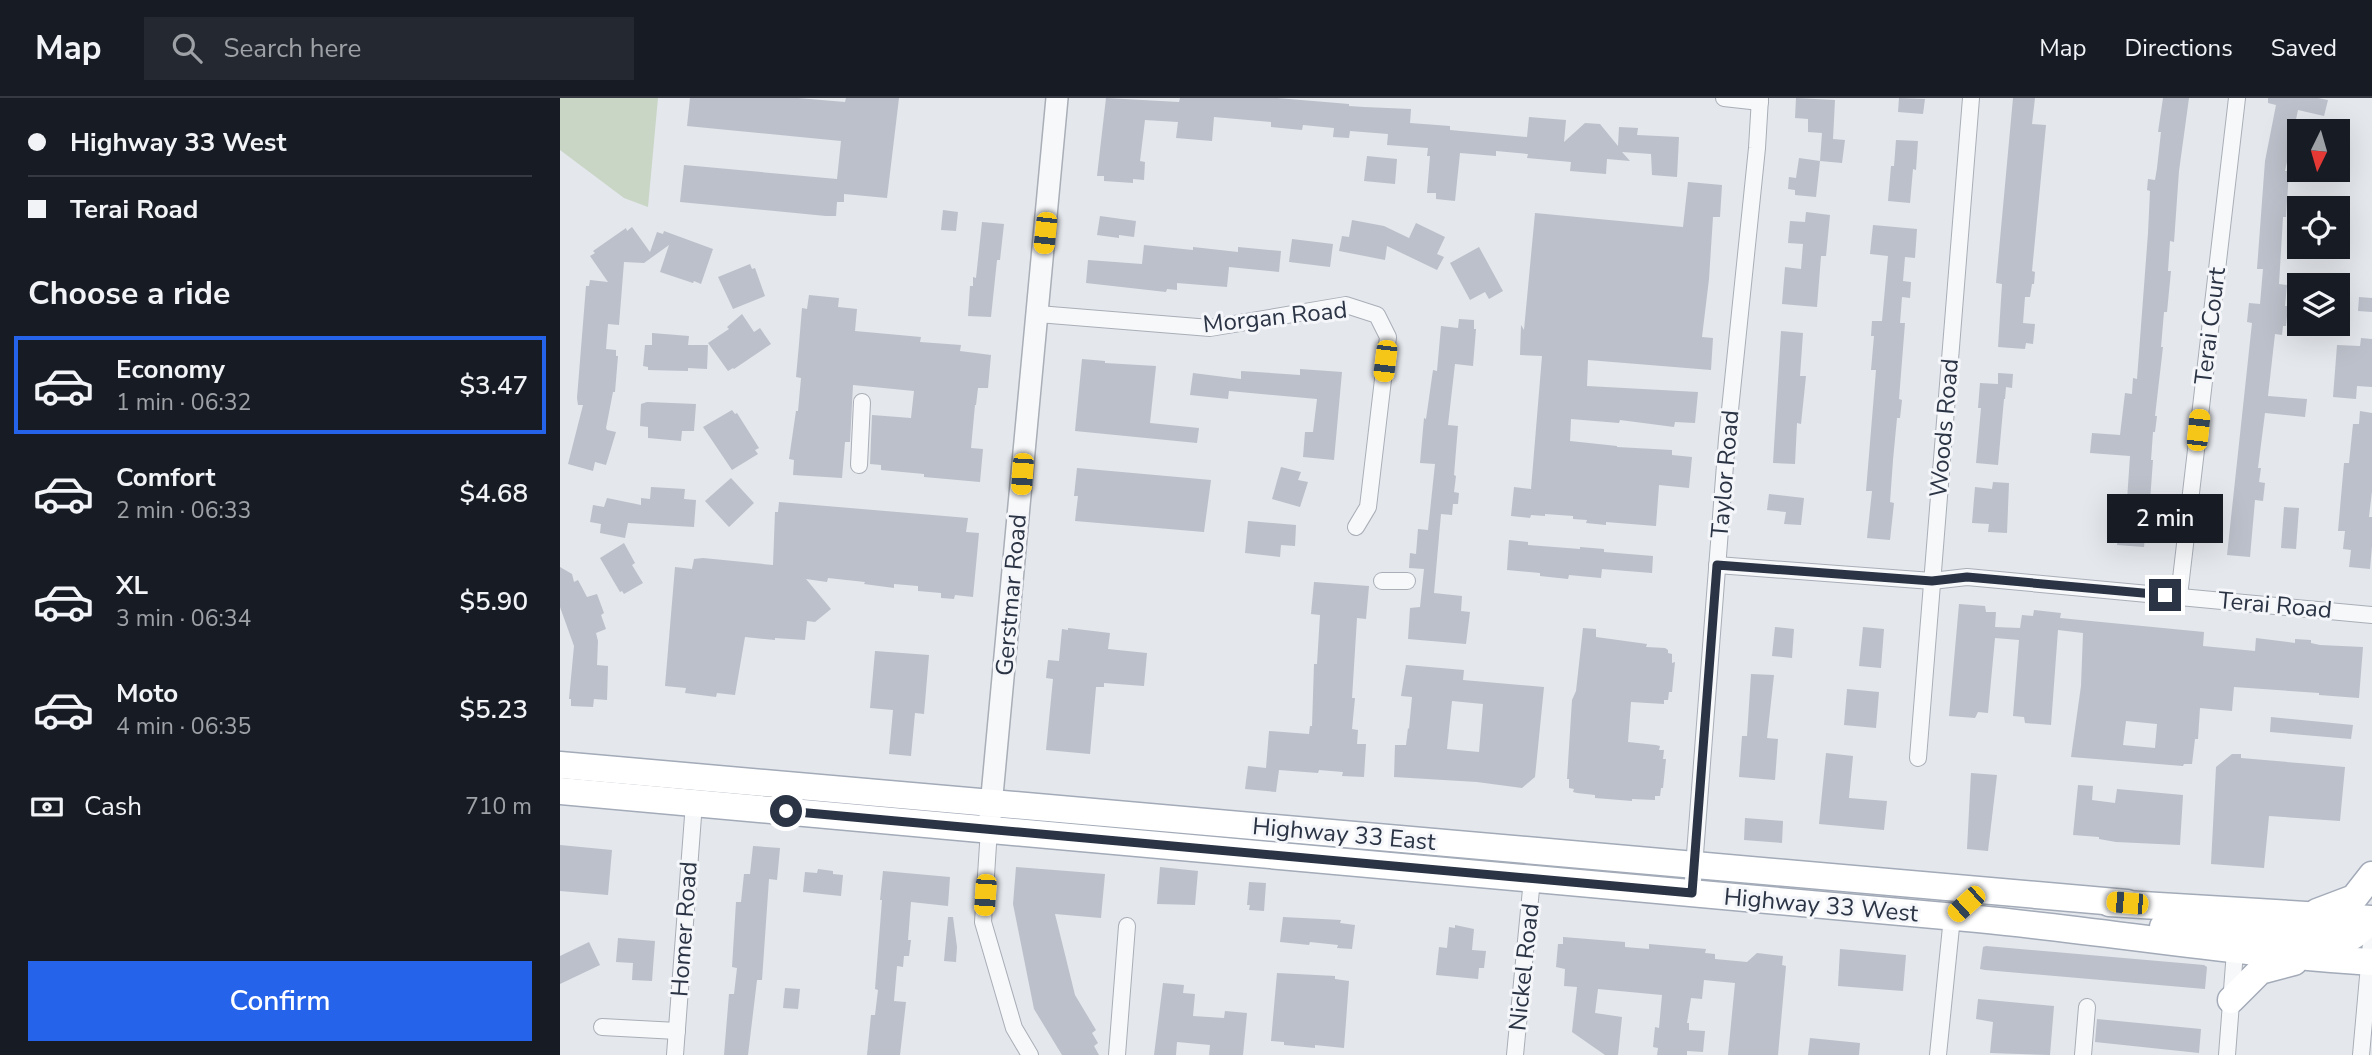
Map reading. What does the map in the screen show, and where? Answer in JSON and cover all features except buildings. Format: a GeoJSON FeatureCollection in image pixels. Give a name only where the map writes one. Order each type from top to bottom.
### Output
{"type":"FeatureCollection","features":[{"type":"Feature","properties":{"kind":"main road","name":"Highway 33 East"},"geometry":{"type":"LineString","coordinates":[[560,765],[991,816],[1694,865],[2127,903]]}},
{"type":"Feature","properties":{"kind":"main road","name":"Highway 33 West"},"geometry":{"type":"LineString","coordinates":[[560,791],[694,803],[991,816],[1532,879],[2063,928],[2235,951],[2334,959],[2371,950]]}},
{"type":"Feature","properties":{"kind":"main road"},"geometry":{"type":"LineString","coordinates":[[2306,915],[2354,898],[2372,876]]}},
{"type":"Feature","properties":{"kind":"main road","name":"Highway 33 West"},"geometry":{"type":"LineString","coordinates":[[1952,917],[1966,904],[1980,902],[2033,905],[2127,903],[2372,920]]}},
{"type":"Feature","properties":{"kind":"main road"},"geometry":{"type":"LineString","coordinates":[[2063,928],[2207,927],[2328,937],[2353,936],[2372,920]]}},
{"type":"Feature","properties":{"kind":"main road"},"geometry":{"type":"LineString","coordinates":[[2235,951],[2267,939],[2371,950]]}},
{"type":"Feature","properties":{"kind":"main road"},"geometry":{"type":"LineString","coordinates":[[2231,1000],[2260,971],[2284,963],[2334,959]]}},
{"type":"Feature","properties":{"kind":"street","name":"Gerstmar Road"},"geometry":{"type":"LineString","coordinates":[[1030,1055],[1014,1028],[983,922],[1058,98]]}},
{"type":"Feature","properties":{"kind":"street"},"geometry":{"type":"LineString","coordinates":[[1724,98],[1760,100]]}},
{"type":"Feature","properties":{"kind":"street","name":"Woods Road"},"geometry":{"type":"LineString","coordinates":[[1918,758],[1971,98]]}},
{"type":"Feature","properties":{"kind":"street","name":"Terai Court"},"geometry":{"type":"LineString","coordinates":[[2179,596],[2236,98]]}},
{"type":"Feature","properties":{"kind":"street","name":"Taylor Road"},"geometry":{"type":"LineString","coordinates":[[1692,893],[1727,439],[1760,100]]}},
{"type":"Feature","properties":{"kind":"street","name":"Morgan Road"},"geometry":{"type":"LineString","coordinates":[[1038,314],[1210,328],[1346,305],[1377,315],[1388,337],[1368,507],[1356,527]]}},
{"type":"Feature","properties":{"kind":"street"},"geometry":{"type":"LineString","coordinates":[[859,465],[862,402]]}},
{"type":"Feature","properties":{"kind":"street","name":"Terai Road"},"geometry":{"type":"LineString","coordinates":[[1717,565],[1932,581],[1967,577],[2372,615]]}},
{"type":"Feature","properties":{"kind":"street"},"geometry":{"type":"LineString","coordinates":[[1382,581],[1406,582]]}},
{"type":"Feature","properties":{"kind":"street","name":"Homer Road"},"geometry":{"type":"LineString","coordinates":[[675,1055],[694,803]]}},
{"type":"Feature","properties":{"kind":"street","name":"Nickel Road"},"geometry":{"type":"LineString","coordinates":[[1515,1055],[1532,879]]}},
{"type":"Feature","properties":{"kind":"street"},"geometry":{"type":"LineString","coordinates":[[1938,1055],[1952,917]]}},
{"type":"Feature","properties":{"kind":"street"},"geometry":{"type":"LineString","coordinates":[[1117,1055],[1127,926]]}},
{"type":"Feature","properties":{"kind":"street"},"geometry":{"type":"LineString","coordinates":[[2361,1055],[2371,950]]}},
{"type":"Feature","properties":{"kind":"street"},"geometry":{"type":"LineString","coordinates":[[2227,1055],[2235,951]]}},
{"type":"Feature","properties":{"kind":"street"},"geometry":{"type":"LineString","coordinates":[[2084,1055],[2087,1007]]}},
{"type":"Feature","properties":{"kind":"street"},"geometry":{"type":"LineString","coordinates":[[602,1027],[677,1031]]}},
{"type":"Feature","properties":{"kind":"green space"},"geometry":{"type":"Polygon","coordinates":[[[560,98],[658,98],[648,207],[624,198],[560,150],[560,98]]]}},
{"type":"Feature","properties":{"kind":"route"},"geometry":{"type":"LineString","coordinates":[[786,811],[1692,893],[1717,565],[1932,581],[1967,577],[2165,595]]}}]}
